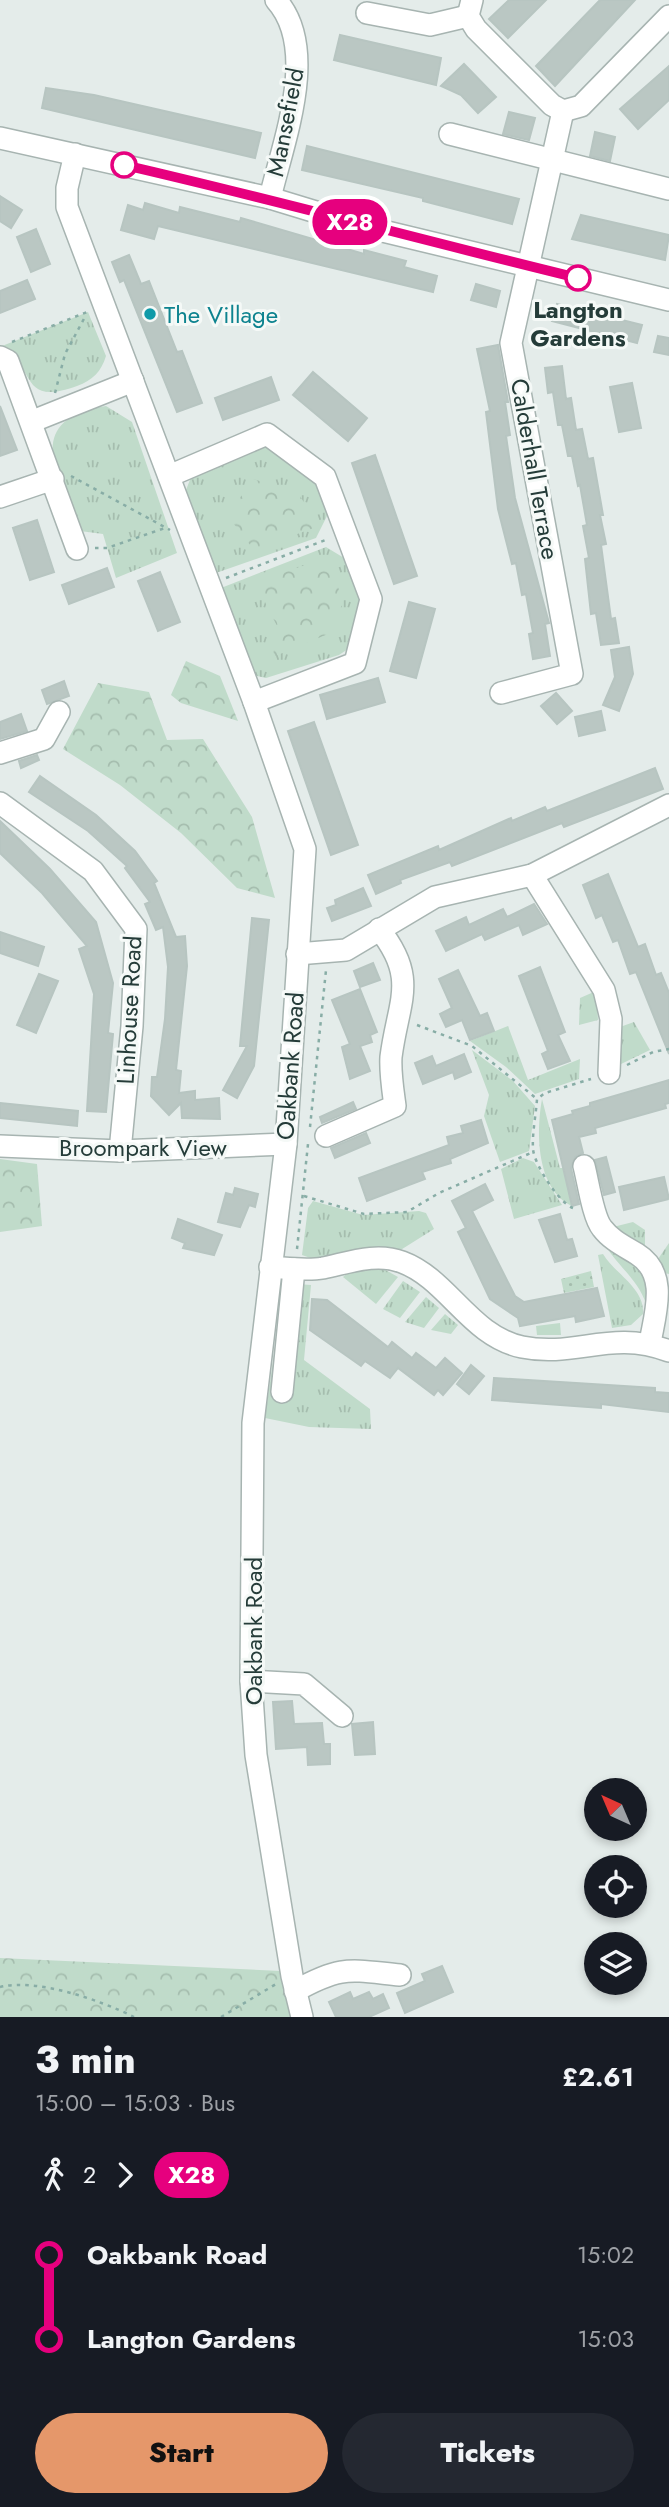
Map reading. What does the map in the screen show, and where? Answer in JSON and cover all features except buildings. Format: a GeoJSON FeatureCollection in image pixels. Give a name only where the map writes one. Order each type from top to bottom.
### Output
{"type":"FeatureCollection","features":[{"type":"Feature","properties":{"kind":"street","name":"Mansefield"},"geometry":{"type":"LineString","coordinates":[[271,198],[300,68],[296,42],[282,2]]}},
{"type":"Feature","properties":{"kind":"street"},"geometry":{"type":"LineString","coordinates":[[367,13],[430,25],[470,8],[476,29],[552,105],[563,111],[581,106],[669,16]]}},
{"type":"Feature","properties":{"kind":"street","name":"Calderhall Terrace"},"geometry":{"type":"LineString","coordinates":[[501,694],[572,674],[512,343],[527,265],[555,159],[563,111]]}},
{"type":"Feature","properties":{"kind":"street"},"geometry":{"type":"LineString","coordinates":[[450,134],[669,189]]}},
{"type":"Feature","properties":{"kind":"street"},"geometry":{"type":"LineString","coordinates":[[0,138],[271,198],[362,226],[669,300]]}},
{"type":"Feature","properties":{"kind":"street","name":"Oakbank Road"},"geometry":{"type":"LineString","coordinates":[[75,153],[67,188],[67,207],[95,308],[133,381],[254,702],[305,849],[286,1144],[253,1423],[251,1681],[256,1755],[293,1983],[302,2017]]}},
{"type":"Feature","properties":{"kind":"street"},"geometry":{"type":"LineString","coordinates":[[1,352],[8,361],[33,421],[77,549]]}},
{"type":"Feature","properties":{"kind":"street"},"geometry":{"type":"LineString","coordinates":[[33,421],[133,381]]}},
{"type":"Feature","properties":{"kind":"street"},"geometry":{"type":"LineString","coordinates":[[169,476],[267,434],[326,477],[370,599],[355,663],[254,702]]}},
{"type":"Feature","properties":{"kind":"street"},"geometry":{"type":"LineString","coordinates":[[0,497],[50,471]]}},
{"type":"Feature","properties":{"kind":"street"},"geometry":{"type":"LineString","coordinates":[[0,753],[44,739],[59,712]]}},
{"type":"Feature","properties":{"kind":"street","name":"Linhouse Road"},"geometry":{"type":"LineString","coordinates":[[0,803],[93,871],[136,929],[132,1026],[120,1151]]}},
{"type":"Feature","properties":{"kind":"street"},"geometry":{"type":"LineString","coordinates":[[297,954],[346,950],[435,897],[532,875],[669,804]]}},
{"type":"Feature","properties":{"kind":"street"},"geometry":{"type":"LineString","coordinates":[[532,875],[604,990],[611,1019],[609,1073]]}},
{"type":"Feature","properties":{"kind":"street"},"geometry":{"type":"LineString","coordinates":[[315,1135],[395,1106],[391,1060],[399,1020],[402,964],[396,949],[379,929]]}},
{"type":"Feature","properties":{"kind":"street","name":"Broompark View"},"geometry":{"type":"LineString","coordinates":[[0,1146],[120,1151],[286,1144]]}},
{"type":"Feature","properties":{"kind":"street"},"geometry":{"type":"LineString","coordinates":[[270,1266],[322,1268],[344,1261],[375,1258],[402,1262],[427,1279],[489,1332],[521,1346],[544,1350],[623,1340],[659,1347],[659,1294],[654,1273],[640,1256],[615,1241],[600,1227],[584,1166]]}},
{"type":"Feature","properties":{"kind":"street"},"geometry":{"type":"LineString","coordinates":[[282,1392],[295,1269]]}},
{"type":"Feature","properties":{"kind":"street"},"geometry":{"type":"LineString","coordinates":[[251,1681],[304,1684],[342,1716]]}},
{"type":"Feature","properties":{"kind":"street"},"geometry":{"type":"LineString","coordinates":[[293,1983],[343,1969],[400,1975]]}},
{"type":"Feature","properties":{"kind":"path"},"geometry":{"type":"LineString","coordinates":[[1,352],[95,308]]}},
{"type":"Feature","properties":{"kind":"path"},"geometry":{"type":"LineString","coordinates":[[57,412],[55,395],[65,354],[95,308]]}},
{"type":"Feature","properties":{"kind":"path"},"geometry":{"type":"LineString","coordinates":[[50,471],[195,544]]}},
{"type":"Feature","properties":{"kind":"path"},"geometry":{"type":"LineString","coordinates":[[77,549],[107,548],[166,528]]}},
{"type":"Feature","properties":{"kind":"path"},"geometry":{"type":"LineString","coordinates":[[210,584],[346,532]]}},
{"type":"Feature","properties":{"kind":"path"},"geometry":{"type":"LineString","coordinates":[[295,1269],[303,1196],[315,1135],[327,953]]}},
{"type":"Feature","properties":{"kind":"path"},"geometry":{"type":"LineString","coordinates":[[399,1020],[445,1033],[472,1046],[537,1098]]}},
{"type":"Feature","properties":{"kind":"path"},"geometry":{"type":"LineString","coordinates":[[537,1098],[609,1073],[653,1052],[669,1049]]}},
{"type":"Feature","properties":{"kind":"path"},"geometry":{"type":"LineString","coordinates":[[537,1098],[533,1152],[549,1183],[565,1205],[574,1209],[594,1204]]}},
{"type":"Feature","properties":{"kind":"path"},"geometry":{"type":"LineString","coordinates":[[280,1189],[364,1214],[407,1212],[439,1193],[533,1152]]}},
{"type":"Feature","properties":{"kind":"path"},"geometry":{"type":"LineString","coordinates":[[0,1987],[18,1983],[106,2002],[134,2017]]}},
{"type":"Feature","properties":{"kind":"path"},"geometry":{"type":"LineString","coordinates":[[221,2017],[246,2000],[293,1983]]}},
{"type":"Feature","properties":{"kind":"green space"},"geometry":{"type":"Polygon","coordinates":[[[88,312],[106,356],[96,375],[77,386],[46,392],[37,388],[13,355],[2,346],[88,312]]]}},
{"type":"Feature","properties":{"kind":"green space"},"geometry":{"type":"Polygon","coordinates":[[[106,406],[132,422],[177,553],[116,578],[103,534],[80,531],[56,472],[53,454],[54,438],[62,424],[79,413],[106,406]]]}},
{"type":"Feature","properties":{"kind":"green space"},"geometry":{"type":"Polygon","coordinates":[[[270,441],[316,475],[328,514],[316,538],[216,573],[186,490],[193,472],[270,441]]]}},
{"type":"Feature","properties":{"kind":"green space"},"geometry":{"type":"Polygon","coordinates":[[[254,479],[300,496],[319,526],[254,550],[227,515],[254,479]]]}},
{"type":"Feature","properties":{"kind":"green space"},"geometry":{"type":"Polygon","coordinates":[[[326,547],[349,561],[362,605],[351,647],[339,655],[266,678],[257,676],[250,668],[221,588],[326,547]]]}},
{"type":"Feature","properties":{"kind":"green space"},"geometry":{"type":"Polygon","coordinates":[[[329,557],[343,603],[328,634],[273,657],[277,626],[255,582],[329,557]]]}},
{"type":"Feature","properties":{"kind":"green space"},"geometry":{"type":"Polygon","coordinates":[[[186,661],[220,676],[238,721],[181,703],[171,695],[186,661]]]}},
{"type":"Feature","properties":{"kind":"green space"},"geometry":{"type":"Polygon","coordinates":[[[98,683],[149,692],[167,740],[203,739],[252,817],[275,898],[237,888],[181,833],[120,785],[63,749],[98,683]]]}},
{"type":"Feature","properties":{"kind":"green space"},"geometry":{"type":"Polygon","coordinates":[[[596,991],[598,1020],[579,1025],[580,998],[596,991]]]}},
{"type":"Feature","properties":{"kind":"green space"},"geometry":{"type":"Polygon","coordinates":[[[634,1022],[650,1050],[619,1065],[620,1027],[634,1022]]]}},
{"type":"Feature","properties":{"kind":"green space"},"geometry":{"type":"Polygon","coordinates":[[[508,1026],[528,1080],[580,1059],[579,1079],[535,1094],[506,1067],[470,1041],[508,1026]]]}},
{"type":"Feature","properties":{"kind":"green space"},"geometry":{"type":"Polygon","coordinates":[[[472,1050],[513,1081],[535,1106],[529,1151],[500,1162],[484,1116],[489,1095],[472,1050]]]}},
{"type":"Feature","properties":{"kind":"green space"},"geometry":{"type":"Polygon","coordinates":[[[542,1099],[572,1206],[560,1198],[551,1187],[545,1173],[539,1143],[542,1099]]]}},
{"type":"Feature","properties":{"kind":"green space"},"geometry":{"type":"Polygon","coordinates":[[[523,1158],[534,1162],[562,1205],[514,1219],[501,1169],[523,1158]]]}},
{"type":"Feature","properties":{"kind":"green space"},"geometry":{"type":"Polygon","coordinates":[[[0,1159],[37,1164],[42,1226],[0,1232],[0,1159]]]}},
{"type":"Feature","properties":{"kind":"green space"},"geometry":{"type":"Polygon","coordinates":[[[313,1201],[363,1215],[419,1211],[426,1213],[434,1229],[399,1251],[361,1248],[316,1260],[302,1255],[308,1208],[313,1201]]]}},
{"type":"Feature","properties":{"kind":"green space"},"geometry":{"type":"Polygon","coordinates":[[[633,1222],[645,1230],[645,1245],[642,1246],[613,1227],[633,1222]]]}},
{"type":"Feature","properties":{"kind":"green space"},"geometry":{"type":"Polygon","coordinates":[[[602,1239],[648,1277],[646,1304],[637,1286],[602,1239]]]}},
{"type":"Feature","properties":{"kind":"green space"},"geometry":{"type":"Polygon","coordinates":[[[669,1243],[669,1274],[664,1273],[658,1259],[669,1243]]]}},
{"type":"Feature","properties":{"kind":"green space"},"geometry":{"type":"Polygon","coordinates":[[[603,1254],[639,1296],[643,1314],[631,1325],[612,1328],[598,1255],[603,1254]]]}},
{"type":"Feature","properties":{"kind":"green space"},"geometry":{"type":"Polygon","coordinates":[[[370,1267],[382,1268],[398,1277],[376,1304],[343,1277],[350,1271],[370,1267]]]}},
{"type":"Feature","properties":{"kind":"green space"},"geometry":{"type":"Polygon","coordinates":[[[591,1271],[594,1287],[564,1293],[561,1279],[591,1271]]]}},
{"type":"Feature","properties":{"kind":"green space"},"geometry":{"type":"Polygon","coordinates":[[[403,1281],[420,1292],[400,1318],[383,1309],[403,1281]]]}},
{"type":"Feature","properties":{"kind":"green space"},"geometry":{"type":"Polygon","coordinates":[[[297,1284],[311,1285],[304,1360],[370,1409],[371,1429],[309,1427],[265,1418],[283,1290],[297,1284]]]}},
{"type":"Feature","properties":{"kind":"green space"},"geometry":{"type":"Polygon","coordinates":[[[426,1297],[439,1308],[424,1328],[405,1322],[426,1297]]]}},
{"type":"Feature","properties":{"kind":"green space"},"geometry":{"type":"Polygon","coordinates":[[[445,1314],[458,1325],[451,1334],[431,1330],[445,1314]]]}},
{"type":"Feature","properties":{"kind":"green space"},"geometry":{"type":"Polygon","coordinates":[[[560,1323],[561,1335],[537,1335],[536,1326],[560,1323]]]}},
{"type":"Feature","properties":{"kind":"green space"},"geometry":{"type":"Polygon","coordinates":[[[0,1958],[281,1971],[294,2017],[0,2017],[0,1958]]]}},
{"type":"Feature","properties":{"kind":"bus line","name":"X28"},"geometry":{"type":"LineString","coordinates":[[124,165],[271,198],[362,226],[578,278]]}},
{"type":"Feature","properties":{"kind":"place","name":"Langton Gardens"},"geometry":{"type":"Point","coordinates":[578,278]}},
{"type":"Feature","properties":{"kind":"place","name":"The Village"},"geometry":{"type":"Point","coordinates":[150,314]}}]}
